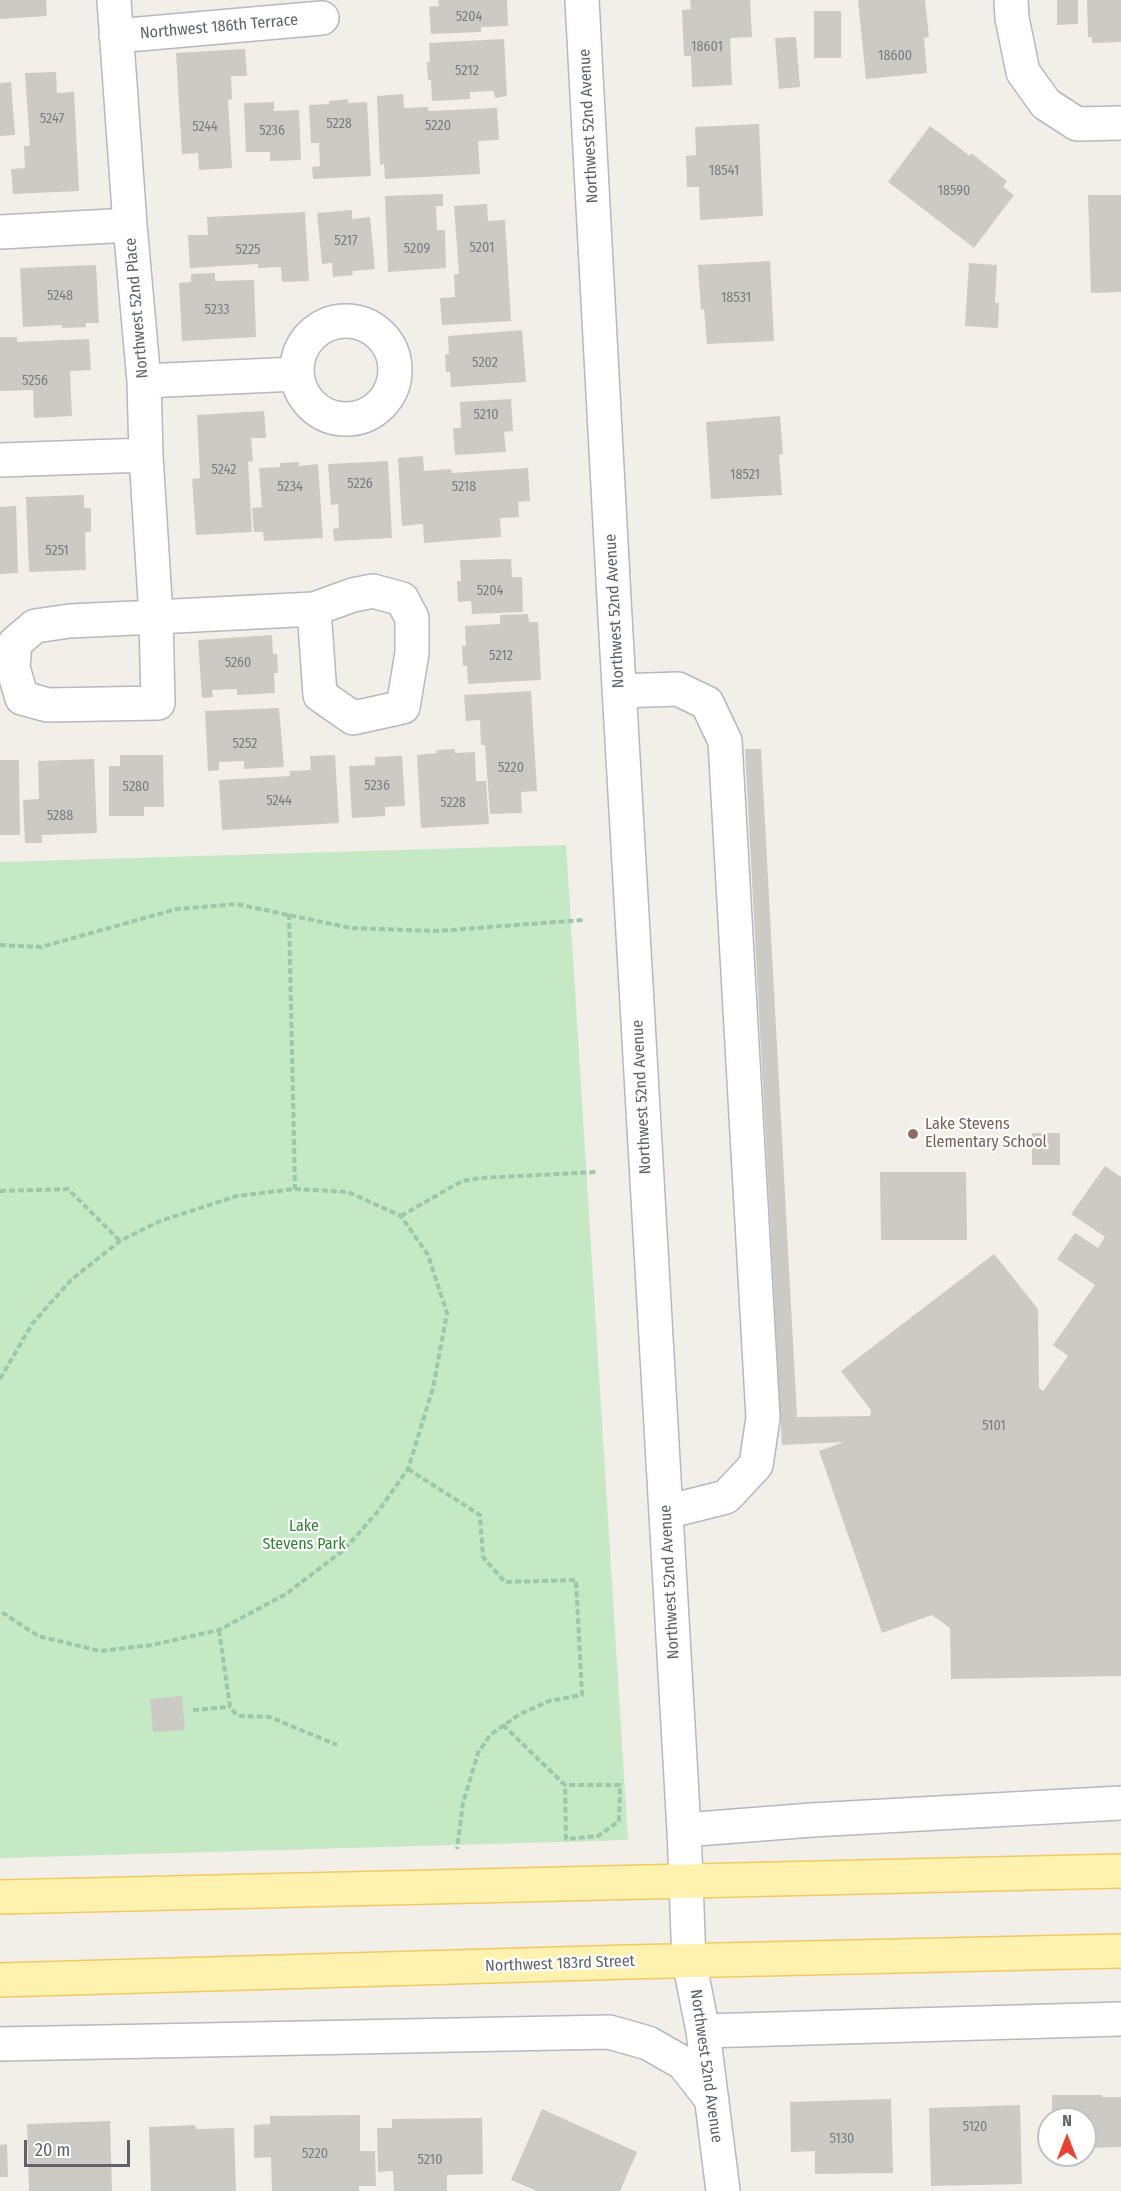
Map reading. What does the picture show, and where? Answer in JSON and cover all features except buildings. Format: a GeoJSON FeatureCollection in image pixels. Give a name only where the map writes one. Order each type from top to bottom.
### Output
{"type":"FeatureCollection","features":[{"type":"Feature","properties":{"kind":"main road"},"geometry":{"type":"LineString","coordinates":[[0,1898],[1121,1871]]}},
{"type":"Feature","properties":{"kind":"main road","name":"Northwest 183rd Street"},"geometry":{"type":"LineString","coordinates":[[0,1980],[1121,1951]]}},
{"type":"Feature","properties":{"kind":"street","name":"Northwest 52nd Place"},"geometry":{"type":"LineString","coordinates":[[114,0],[144,381],[156,617],[158,703],[48,705],[22,698],[12,668],[15,643],[35,626],[70,621],[156,617]]}},
{"type":"Feature","properties":{"kind":"street","name":"Northwest 52nd Avenue"},"geometry":{"type":"LineString","coordinates":[[582,0],[687,1882],[689,1961],[703,2031],[723,2191]]}},
{"type":"Feature","properties":{"kind":"street"},"geometry":{"type":"LineString","coordinates":[[1011,0],[1012,18],[1023,72],[1046,104],[1077,124],[1121,123]]}},
{"type":"Feature","properties":{"kind":"street","name":"Northwest 186th Terrace"},"geometry":{"type":"LineString","coordinates":[[116,36],[322,18]]}},
{"type":"Feature","properties":{"kind":"street"},"geometry":{"type":"LineString","coordinates":[[0,232],[130,225]]}},
{"type":"Feature","properties":{"kind":"street"},"geometry":{"type":"LineString","coordinates":[[144,381],[296,374]]}},
{"type":"Feature","properties":{"kind":"street"},"geometry":{"type":"LineString","coordinates":[[0,460],[146,455]]}},
{"type":"Feature","properties":{"kind":"street"},"geometry":{"type":"LineString","coordinates":[[156,617],[314,609]]}},
{"type":"Feature","properties":{"kind":"street"},"geometry":{"type":"LineString","coordinates":[[619,691],[678,689],[707,703],[725,741],[763,1418],[756,1466],[726,1497],[666,1512]]}},
{"type":"Feature","properties":{"kind":"street"},"geometry":{"type":"LineString","coordinates":[[684,1830],[812,1820],[1121,1803]]}},
{"type":"Feature","properties":{"kind":"street"},"geometry":{"type":"LineString","coordinates":[[703,2031],[1121,2019]]}},
{"type":"Feature","properties":{"kind":"street"},"geometry":{"type":"LineString","coordinates":[[0,2044],[609,2032],[648,2043],[682,2063],[712,2100]]}},
{"type":"Feature","properties":{"kind":"path"},"geometry":{"type":"LineString","coordinates":[[0,945],[41,947],[177,909],[236,904],[351,928],[437,931],[583,920]]}},
{"type":"Feature","properties":{"kind":"path"},"geometry":{"type":"LineString","coordinates":[[289,914],[295,1189]]}},
{"type":"Feature","properties":{"kind":"path"},"geometry":{"type":"LineString","coordinates":[[401,1216],[462,1181],[597,1172]]}},
{"type":"Feature","properties":{"kind":"path"},"geometry":{"type":"LineString","coordinates":[[0,1191],[68,1189],[120,1241]]}},
{"type":"Feature","properties":{"kind":"path"},"geometry":{"type":"LineString","coordinates":[[0,1379],[32,1324],[71,1280],[120,1241],[160,1221],[237,1197],[295,1189],[348,1192],[401,1216],[428,1255],[447,1313],[434,1388],[408,1469],[379,1510],[345,1549],[286,1594],[219,1629],[152,1645],[100,1651],[38,1636],[0,1611]]}},
{"type":"Feature","properties":{"kind":"path"},"geometry":{"type":"LineString","coordinates":[[408,1469],[480,1515],[483,1557],[505,1582],[576,1580],[582,1695],[549,1701],[520,1714],[490,1735],[478,1753],[464,1803],[457,1849]]}},
{"type":"Feature","properties":{"kind":"path"},"geometry":{"type":"LineString","coordinates":[[219,1629],[230,1707],[241,1716],[270,1717],[337,1745]]}},
{"type":"Feature","properties":{"kind":"path"},"geometry":{"type":"LineString","coordinates":[[193,1710],[230,1707]]}},
{"type":"Feature","properties":{"kind":"path"},"geometry":{"type":"LineString","coordinates":[[503,1725],[565,1785],[620,1785],[619,1821],[598,1836],[566,1839],[565,1785]]}},
{"type":"Feature","properties":{"kind":"green space","name":"Lake Stevens Park"},"geometry":{"type":"Polygon","coordinates":[[[566,845],[628,1840],[0,1858],[0,862],[566,845]]]}},
{"type":"Feature","properties":{"kind":"place","name":"Lake Stevens Elementary School"},"geometry":{"type":"Point","coordinates":[913,1134]}}]}
